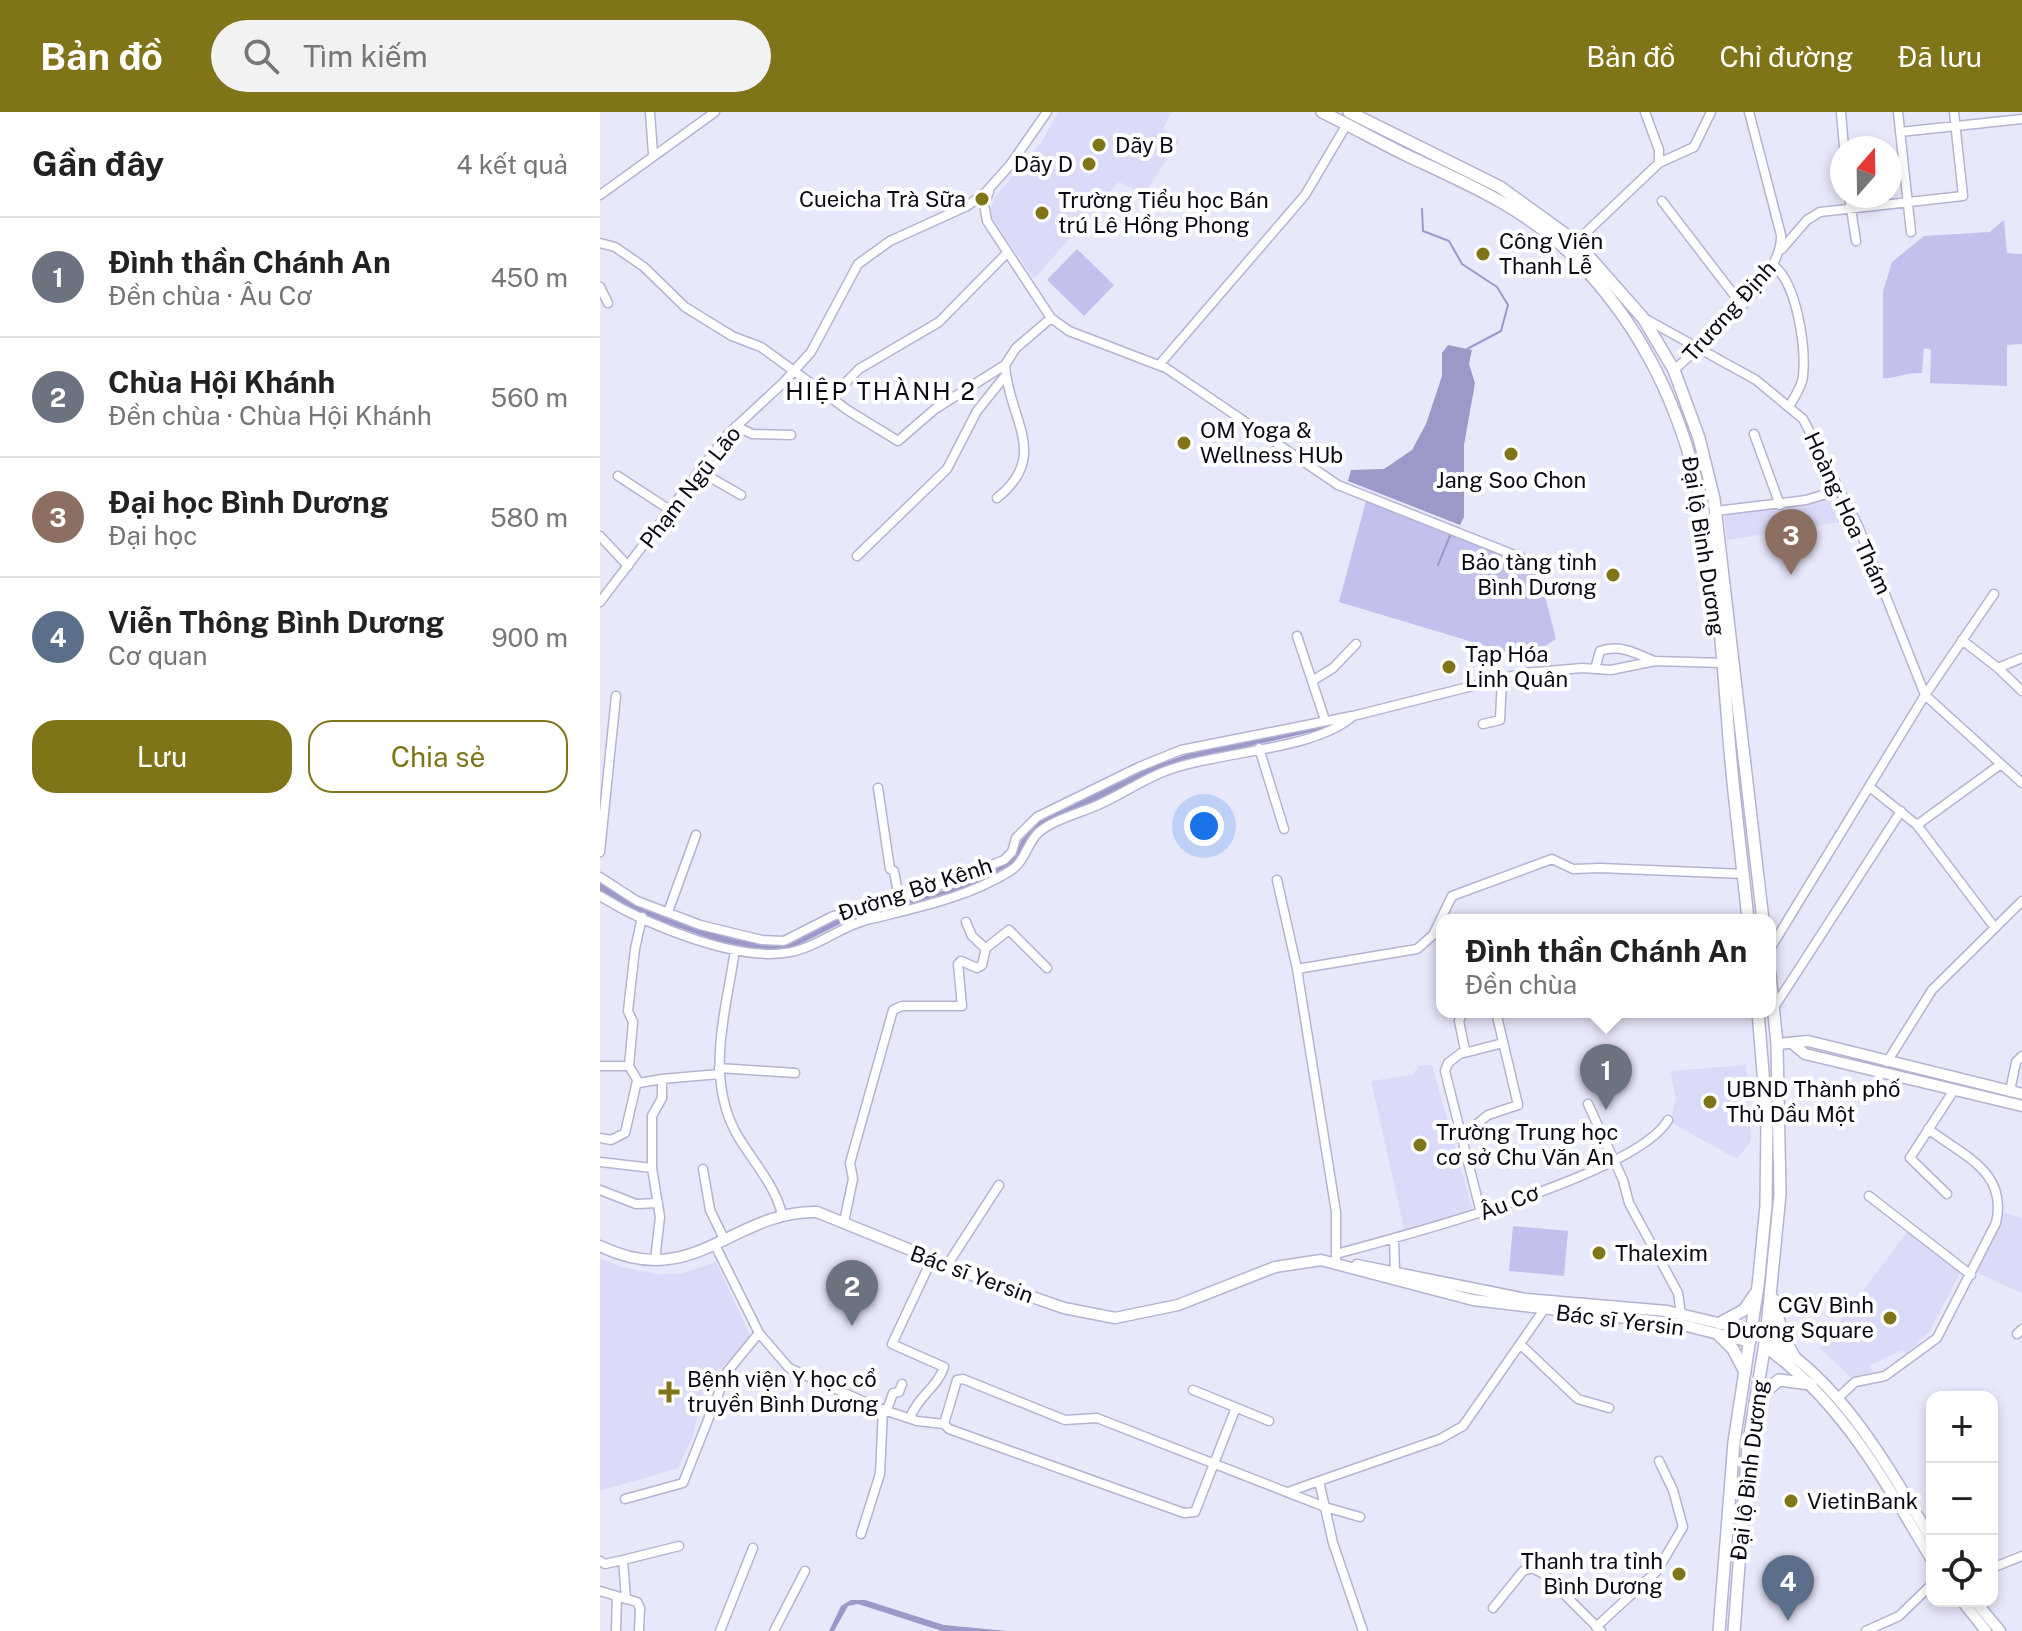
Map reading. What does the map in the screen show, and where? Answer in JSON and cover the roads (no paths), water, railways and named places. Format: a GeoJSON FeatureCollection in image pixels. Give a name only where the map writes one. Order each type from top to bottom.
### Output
{"type":"FeatureCollection","features":[{"type":"Feature","properties":{"kind":"highway","name":"Đại lộ Bình Dương"},"geometry":{"type":"LineString","coordinates":[[1322,112],[1348,118],[1496,198],[1528,220],[1572,255],[1625,316],[1661,376],[1687,440],[1701,498],[1722,663],[1747,914]]}},
{"type":"Feature","properties":{"kind":"highway","name":"Đại lộ Bình Dương"},"geometry":{"type":"LineString","coordinates":[[1348,118],[1370,116],[1500,187],[1576,242],[1643,318],[1674,370],[1699,438],[1716,511],[1762,914]]}},
{"type":"Feature","properties":{"kind":"highway"},"geometry":{"type":"LineString","coordinates":[[1661,376],[1674,370]]}},
{"type":"Feature","properties":{"kind":"highway","name":"Đại lộ Bình Dương"},"geometry":{"type":"LineString","coordinates":[[1719,1631],[1734,1442],[1758,1286],[1767,1152],[1762,1045],[1755,1034],[1755,1018]]}},
{"type":"Feature","properties":{"kind":"highway","name":"Đại lộ Bình Dương"},"geometry":{"type":"LineString","coordinates":[[1734,1631],[1738,1547],[1765,1342],[1781,1171],[1774,1018]]}},
{"type":"Feature","properties":{"kind":"highway"},"geometry":{"type":"LineString","coordinates":[[1762,1045],[1777,1044]]}},
{"type":"Feature","properties":{"kind":"highway"},"geometry":{"type":"LineString","coordinates":[[1745,1374],[1737,1354],[1719,1328],[1744,1310],[1758,1286]]}},
{"type":"Feature","properties":{"kind":"highway"},"geometry":{"type":"LineString","coordinates":[[1771,1289],[1780,1328],[1795,1358]]}},
{"type":"Feature","properties":{"kind":"highway"},"geometry":{"type":"LineString","coordinates":[[1751,1336],[1765,1342]]}},
{"type":"Feature","properties":{"kind":"highway"},"geometry":{"type":"LineString","coordinates":[[1755,1402],[1765,1388],[1779,1380],[1811,1384]]}},
{"type":"Feature","properties":{"kind":"main road"},"geometry":{"type":"LineString","coordinates":[[1777,1044],[1808,1041],[2022,1094]]}},
{"type":"Feature","properties":{"kind":"main road"},"geometry":{"type":"LineString","coordinates":[[1793,1044],[1805,1054],[2022,1106]]}},
{"type":"Feature","properties":{"kind":"main road","name":"Bác sĩ Yersin"},"geometry":{"type":"LineString","coordinates":[[600,1246],[622,1256],[655,1260],[686,1257],[782,1214],[817,1212],[946,1267],[1064,1308],[1115,1318],[1178,1305],[1275,1267],[1336,1258],[1351,1265],[1475,1295],[1545,1306],[1681,1314],[1751,1336]]}},
{"type":"Feature","properties":{"kind":"main road","name":"Bác sĩ Yersin"},"geometry":{"type":"LineString","coordinates":[[1351,1265],[1364,1264],[1395,1272],[1432,1286]]}},
{"type":"Feature","properties":{"kind":"main road","name":"Bác sĩ Yersin"},"geometry":{"type":"LineString","coordinates":[[1599,1310],[1719,1328]]}},
{"type":"Feature","properties":{"kind":"main road"},"geometry":{"type":"LineString","coordinates":[[1765,1342],[1795,1358],[1838,1398],[1929,1535]]}},
{"type":"Feature","properties":{"kind":"main road"},"geometry":{"type":"LineString","coordinates":[[1765,1342],[1842,1416],[1875,1457],[1926,1549]]}},
{"type":"Feature","properties":{"kind":"main road"},"geometry":{"type":"LineString","coordinates":[[1967,1607],[1986,1631]]}},
{"type":"Feature","properties":{"kind":"main road"},"geometry":{"type":"LineString","coordinates":[[1980,1607],[2000,1631]]}},
{"type":"Feature","properties":{"kind":"street"},"geometry":{"type":"LineString","coordinates":[[650,112],[653,154]]}},
{"type":"Feature","properties":{"kind":"street"},"geometry":{"type":"LineString","coordinates":[[600,195],[715,112]]}},
{"type":"Feature","properties":{"kind":"street","name":"Phạm Ngũ Lão"},"geometry":{"type":"LineString","coordinates":[[600,602],[736,426],[811,352],[858,264],[899,236],[967,206],[991,187],[1047,112]]}},
{"type":"Feature","properties":{"kind":"street"},"geometry":{"type":"LineString","coordinates":[[1645,112],[1659,150],[1659,163]]}},
{"type":"Feature","properties":{"kind":"street"},"geometry":{"type":"LineString","coordinates":[[1576,242],[1659,163],[1694,147],[1711,112]]}},
{"type":"Feature","properties":{"kind":"street","name":"Trương Định"},"geometry":{"type":"LineString","coordinates":[[1674,370],[1741,304],[1774,266],[1782,249],[1749,112]]}},
{"type":"Feature","properties":{"kind":"street"},"geometry":{"type":"LineString","coordinates":[[1841,112],[1843,136]]}},
{"type":"Feature","properties":{"kind":"street"},"geometry":{"type":"LineString","coordinates":[[1898,112],[1911,232]]}},
{"type":"Feature","properties":{"kind":"street"},"geometry":{"type":"LineString","coordinates":[[1782,249],[1807,220],[1820,212],[1963,196],[1954,112]]}},
{"type":"Feature","properties":{"kind":"street"},"geometry":{"type":"LineString","coordinates":[[1900,132],[2015,117]]}},
{"type":"Feature","properties":{"kind":"street"},"geometry":{"type":"LineString","coordinates":[[1159,365],[1305,195],[1348,118]]}},
{"type":"Feature","properties":{"kind":"street"},"geometry":{"type":"LineString","coordinates":[[991,187],[984,204],[987,221],[1051,318],[1069,331],[1159,365],[1207,393],[1338,485],[1532,562]]}},
{"type":"Feature","properties":{"kind":"street"},"geometry":{"type":"LineString","coordinates":[[1662,201],[1741,304]]}},
{"type":"Feature","properties":{"kind":"street"},"geometry":{"type":"LineString","coordinates":[[1851,209],[1856,241]]}},
{"type":"Feature","properties":{"kind":"street"},"geometry":{"type":"LineString","coordinates":[[600,243],[615,247],[644,267],[685,307],[732,336],[761,347],[831,398],[898,441],[935,409],[1005,365],[1016,348],[1051,318]]}},
{"type":"Feature","properties":{"kind":"street"},"geometry":{"type":"LineString","coordinates":[[831,398],[859,369],[939,322],[1007,253]]}},
{"type":"Feature","properties":{"kind":"street"},"geometry":{"type":"LineString","coordinates":[[1774,266],[1783,273],[1792,291],[1801,345],[1803,374],[1790,405]]}},
{"type":"Feature","properties":{"kind":"street"},"geometry":{"type":"LineString","coordinates":[[600,287],[608,303]]}},
{"type":"Feature","properties":{"kind":"street","name":"Hoàng Hoa Thám"},"geometry":{"type":"LineString","coordinates":[[1643,318],[1756,380],[1790,405],[1810,429],[1858,526],[1925,695]]}},
{"type":"Feature","properties":{"kind":"street"},"geometry":{"type":"LineString","coordinates":[[997,498],[1018,478],[1026,460],[1005,365]]}},
{"type":"Feature","properties":{"kind":"street"},"geometry":{"type":"LineString","coordinates":[[857,556],[947,469],[977,411],[1005,376]]}},
{"type":"Feature","properties":{"kind":"street"},"geometry":{"type":"LineString","coordinates":[[736,426],[752,434],[791,435]]}},
{"type":"Feature","properties":{"kind":"street"},"geometry":{"type":"LineString","coordinates":[[1754,434],[1780,505]]}},
{"type":"Feature","properties":{"kind":"street"},"geometry":{"type":"LineString","coordinates":[[699,471],[741,495]]}},
{"type":"Feature","properties":{"kind":"street"},"geometry":{"type":"LineString","coordinates":[[618,476],[670,510]]}},
{"type":"Feature","properties":{"kind":"street"},"geometry":{"type":"LineString","coordinates":[[1716,511],[1780,505],[1839,490]]}},
{"type":"Feature","properties":{"kind":"street"},"geometry":{"type":"LineString","coordinates":[[600,536],[628,566]]}},
{"type":"Feature","properties":{"kind":"street"},"geometry":{"type":"LineString","coordinates":[[1776,939],[1925,695],[1994,594]]}},
{"type":"Feature","properties":{"kind":"street"},"geometry":{"type":"LineString","coordinates":[[1297,636],[1325,720]]}},
{"type":"Feature","properties":{"kind":"street"},"geometry":{"type":"LineString","coordinates":[[1962,640],[2022,691]]}},
{"type":"Feature","properties":{"kind":"street"},"geometry":{"type":"LineString","coordinates":[[1312,681],[1333,668],[1356,644]]}},
{"type":"Feature","properties":{"kind":"street"},"geometry":{"type":"LineString","coordinates":[[1595,669],[1600,651],[1609,648],[1631,650],[1655,661]]}},
{"type":"Feature","properties":{"kind":"street"},"geometry":{"type":"LineString","coordinates":[[1998,668],[2022,658]]}},
{"type":"Feature","properties":{"kind":"street"},"geometry":{"type":"LineString","coordinates":[[601,900],[732,948],[796,951],[844,926],[955,896],[1013,869],[1022,861],[1040,831],[1164,772],[1321,735],[1341,726],[1353,716],[1524,673],[1611,670],[1655,661],[1722,663]]}},
{"type":"Feature","properties":{"kind":"street"},"geometry":{"type":"LineString","coordinates":[[1483,724],[1496,723],[1501,718],[1502,678]]}},
{"type":"Feature","properties":{"kind":"street"},"geometry":{"type":"LineString","coordinates":[[1925,695],[2022,783]]}},
{"type":"Feature","properties":{"kind":"street"},"geometry":{"type":"LineString","coordinates":[[600,852],[606,729],[616,696]]}},
{"type":"Feature","properties":{"kind":"street","name":"Đường Bờ Kênh"},"geometry":{"type":"LineString","coordinates":[[600,877],[637,901],[700,925],[762,940],[784,941],[833,916],[899,899],[1004,860],[1016,838],[1037,817],[1181,750],[1353,716]]}},
{"type":"Feature","properties":{"kind":"street"},"geometry":{"type":"LineString","coordinates":[[1259,748],[1284,829]]}},
{"type":"Feature","properties":{"kind":"street"},"geometry":{"type":"LineString","coordinates":[[1917,825],[2001,764]]}},
{"type":"Feature","properties":{"kind":"street"},"geometry":{"type":"LineString","coordinates":[[878,788],[890,869],[894,871],[899,899]]}},
{"type":"Feature","properties":{"kind":"street"},"geometry":{"type":"LineString","coordinates":[[1871,788],[1917,825],[1995,928]]}},
{"type":"Feature","properties":{"kind":"street"},"geometry":{"type":"LineString","coordinates":[[1776,1004],[1901,811]]}},
{"type":"Feature","properties":{"kind":"street"},"geometry":{"type":"LineString","coordinates":[[668,912],[696,835]]}},
{"type":"Feature","properties":{"kind":"street"},"geometry":{"type":"LineString","coordinates":[[1443,914],[1452,896],[1552,859],[1581,870],[1600,868],[1744,874]]}},
{"type":"Feature","properties":{"kind":"street"},"geometry":{"type":"LineString","coordinates":[[1277,880],[1297,969],[1336,1212],[1336,1258]]}},
{"type":"Feature","properties":{"kind":"street"},"geometry":{"type":"LineString","coordinates":[[1887,1062],[1932,990],[2022,901]]}},
{"type":"Feature","properties":{"kind":"street"},"geometry":{"type":"LineString","coordinates":[[600,1138],[611,1140],[625,1133],[637,1081],[629,1066],[633,1022],[628,1011],[642,917]]}},
{"type":"Feature","properties":{"kind":"street"},"geometry":{"type":"LineString","coordinates":[[966,922],[972,936],[986,949]]}},
{"type":"Feature","properties":{"kind":"street"},"geometry":{"type":"LineString","coordinates":[[1297,969],[1417,949],[1436,929]]}},
{"type":"Feature","properties":{"kind":"street"},"geometry":{"type":"LineString","coordinates":[[844,1222],[853,1179],[850,1163],[893,1010],[902,1006],[962,1006],[958,964],[961,961],[977,968],[984,962],[986,949],[1012,931],[1047,968]]}},
{"type":"Feature","properties":{"kind":"street"},"geometry":{"type":"LineString","coordinates":[[735,933],[719,1071],[720,1095],[736,1132],[772,1186],[782,1214]]}},
{"type":"Feature","properties":{"kind":"street"},"geometry":{"type":"LineString","coordinates":[[1460,1018],[1464,1053]]}},
{"type":"Feature","properties":{"kind":"street"},"geometry":{"type":"LineString","coordinates":[[1462,1136],[1488,1115],[1518,1105],[1497,1018]]}},
{"type":"Feature","properties":{"kind":"street"},"geometry":{"type":"LineString","coordinates":[[1481,1213],[1445,1071],[1448,1063],[1464,1053],[1503,1043]]}},
{"type":"Feature","properties":{"kind":"street"},"geometry":{"type":"LineString","coordinates":[[2010,1091],[2016,1062],[2022,1056]]}},
{"type":"Feature","properties":{"kind":"street"},"geometry":{"type":"LineString","coordinates":[[600,1066],[629,1066]]}},
{"type":"Feature","properties":{"kind":"street"},"geometry":{"type":"LineString","coordinates":[[637,1081],[719,1071],[795,1073]]}},
{"type":"Feature","properties":{"kind":"street"},"geometry":{"type":"LineString","coordinates":[[655,1260],[658,1203],[652,1168],[652,1116],[662,1098],[662,1079]]}},
{"type":"Feature","properties":{"kind":"street"},"geometry":{"type":"LineString","coordinates":[[1947,1194],[1910,1158],[1954,1090]]}},
{"type":"Feature","properties":{"kind":"street"},"geometry":{"type":"LineString","coordinates":[[1588,1104],[1612,1162],[1623,1180],[1634,1214],[1676,1288],[1681,1301],[1681,1314]]}},
{"type":"Feature","properties":{"kind":"street","name":"Âu Cơ"},"geometry":{"type":"LineString","coordinates":[[1336,1258],[1481,1213],[1612,1162],[1659,1133],[1668,1120]]}},
{"type":"Feature","properties":{"kind":"street"},"geometry":{"type":"LineString","coordinates":[[1838,1398],[1855,1382],[1885,1376],[1937,1338],[1971,1275],[2000,1208],[1994,1180],[1928,1129]]}},
{"type":"Feature","properties":{"kind":"street"},"geometry":{"type":"LineString","coordinates":[[600,1162],[652,1168]]}},
{"type":"Feature","properties":{"kind":"street"},"geometry":{"type":"LineString","coordinates":[[703,1169],[720,1244],[759,1333],[789,1368],[885,1410],[944,1424],[949,1429],[1184,1513],[1195,1512],[1201,1505],[1235,1410]]}},
{"type":"Feature","properties":{"kind":"street"},"geometry":{"type":"LineString","coordinates":[[946,1267],[999,1185]]}},
{"type":"Feature","properties":{"kind":"street"},"geometry":{"type":"LineString","coordinates":[[600,1190],[640,1205],[658,1203]]}},
{"type":"Feature","properties":{"kind":"street"},"geometry":{"type":"LineString","coordinates":[[1869,1196],[1971,1275]]}},
{"type":"Feature","properties":{"kind":"street"},"geometry":{"type":"LineString","coordinates":[[1394,1238],[1395,1272]]}},
{"type":"Feature","properties":{"kind":"street"},"geometry":{"type":"LineString","coordinates":[[910,1418],[916,1402],[938,1383],[944,1367],[892,1344],[931,1261]]}},
{"type":"Feature","properties":{"kind":"street"},"geometry":{"type":"LineString","coordinates":[[1288,1492],[1440,1439],[1463,1426],[1545,1306]]}},
{"type":"Feature","properties":{"kind":"street"},"geometry":{"type":"LineString","coordinates":[[625,1499],[683,1483],[727,1372],[759,1333]]}},
{"type":"Feature","properties":{"kind":"street"},"geometry":{"type":"LineString","coordinates":[[1521,1345],[1578,1399],[1609,1408]]}},
{"type":"Feature","properties":{"kind":"street"},"geometry":{"type":"LineString","coordinates":[[944,1424],[957,1380],[963,1379],[1065,1420],[1097,1418],[1325,1507],[1360,1517]]}},
{"type":"Feature","properties":{"kind":"street"},"geometry":{"type":"LineString","coordinates":[[861,1534],[880,1474],[885,1410],[902,1384]]}},
{"type":"Feature","properties":{"kind":"street"},"geometry":{"type":"LineString","coordinates":[[1193,1390],[1235,1410],[1269,1421]]}},
{"type":"Feature","properties":{"kind":"street"},"geometry":{"type":"LineString","coordinates":[[1493,1608],[1523,1571],[1532,1568],[1544,1574],[1598,1629],[1657,1571],[1683,1527],[1673,1490],[1659,1461]]}},
{"type":"Feature","properties":{"kind":"street"},"geometry":{"type":"LineString","coordinates":[[1319,1481],[1333,1543],[1363,1631]]}},
{"type":"Feature","properties":{"kind":"street"},"geometry":{"type":"LineString","coordinates":[[600,1561],[605,1564],[679,1546]]}},
{"type":"Feature","properties":{"kind":"street"},"geometry":{"type":"LineString","coordinates":[[720,1631],[753,1548]]}},
{"type":"Feature","properties":{"kind":"street"},"geometry":{"type":"LineString","coordinates":[[1998,1566],[2022,1556]]}},
{"type":"Feature","properties":{"kind":"street"},"geometry":{"type":"LineString","coordinates":[[616,1631],[622,1598],[623,1560]]}},
{"type":"Feature","properties":{"kind":"street"},"geometry":{"type":"LineString","coordinates":[[774,1631],[805,1571]]}},
{"type":"Feature","properties":{"kind":"street"},"geometry":{"type":"LineString","coordinates":[[1866,1631],[1899,1616],[1926,1590]]}},
{"type":"Feature","properties":{"kind":"street"},"geometry":{"type":"LineString","coordinates":[[600,1591],[637,1602],[640,1608],[639,1631]]}},
{"type":"Feature","properties":{"kind":"waterway"},"geometry":{"type":"LineString","coordinates":[[1422,209],[1423,231],[1449,241],[1462,264],[1497,287],[1508,305],[1501,331],[1467,349]]}},
{"type":"Feature","properties":{"kind":"waterway"},"geometry":{"type":"LineString","coordinates":[[1438,565],[1451,533]]}},
{"type":"Feature","properties":{"kind":"place","name":"Dãy B"},"geometry":{"type":"Point","coordinates":[1099,145]}},
{"type":"Feature","properties":{"kind":"place","name":"Dãy D"},"geometry":{"type":"Point","coordinates":[1089,164]}},
{"type":"Feature","properties":{"kind":"place","name":"Cueicha Trà Sữa"},"geometry":{"type":"Point","coordinates":[982,199]}},
{"type":"Feature","properties":{"kind":"place","name":"Trường Tiểu học Bán trú Lê Hồng Phong"},"geometry":{"type":"Point","coordinates":[1042,213]}},
{"type":"Feature","properties":{"kind":"place","name":"Công Viên Thanh Lễ"},"geometry":{"type":"Point","coordinates":[1483,254]}},
{"type":"Feature","properties":{"kind":"place","name":"OM Yoga & Wellness HUb"},"geometry":{"type":"Point","coordinates":[1184,443]}},
{"type":"Feature","properties":{"kind":"place","name":"Jang Soo Chon"},"geometry":{"type":"Point","coordinates":[1511,454]}},
{"type":"Feature","properties":{"kind":"place","name":"Bảo tàng tỉnh Bình Dương"},"geometry":{"type":"Point","coordinates":[1613,575]}},
{"type":"Feature","properties":{"kind":"place","name":"Đại học Bình Dương"},"geometry":{"type":"Point","coordinates":[1791,575]}},
{"type":"Feature","properties":{"kind":"place","name":"Tạp Hóa Linh Quân"},"geometry":{"type":"Point","coordinates":[1449,667]}},
{"type":"Feature","properties":{"kind":"place","name":"UBND Thành phố Thủ Dầu Một"},"geometry":{"type":"Point","coordinates":[1710,1102]}},
{"type":"Feature","properties":{"kind":"place","name":"Đình thần Chánh An"},"geometry":{"type":"Point","coordinates":[1606,1110]}},
{"type":"Feature","properties":{"kind":"place","name":"Trường Trung học cơ sở Chu Văn An"},"geometry":{"type":"Point","coordinates":[1420,1145]}},
{"type":"Feature","properties":{"kind":"place","name":"Thalexim"},"geometry":{"type":"Point","coordinates":[1599,1253]}},
{"type":"Feature","properties":{"kind":"place","name":"CGV Bình Dương Square"},"geometry":{"type":"Point","coordinates":[1890,1318]}},
{"type":"Feature","properties":{"kind":"place","name":"Chùa Hội Khánh"},"geometry":{"type":"Point","coordinates":[852,1326]}},
{"type":"Feature","properties":{"kind":"place","name":"Bệnh viện Y học cổ truyền Bình Dương"},"geometry":{"type":"Point","coordinates":[669,1392]}},
{"type":"Feature","properties":{"kind":"place","name":"VietinBank"},"geometry":{"type":"Point","coordinates":[1791,1501]}},
{"type":"Feature","properties":{"kind":"place","name":"Thanh tra tỉnh Bình Dương"},"geometry":{"type":"Point","coordinates":[1679,1574]}},
{"type":"Feature","properties":{"kind":"place","name":"Viễn Thông Bình Dương"},"geometry":{"type":"Point","coordinates":[1788,1621]}},
{"type":"Feature","properties":{"kind":"district","name":"HIỆP THÀNH 2"},"geometry":{"type":"Point","coordinates":[881,391]}}]}
